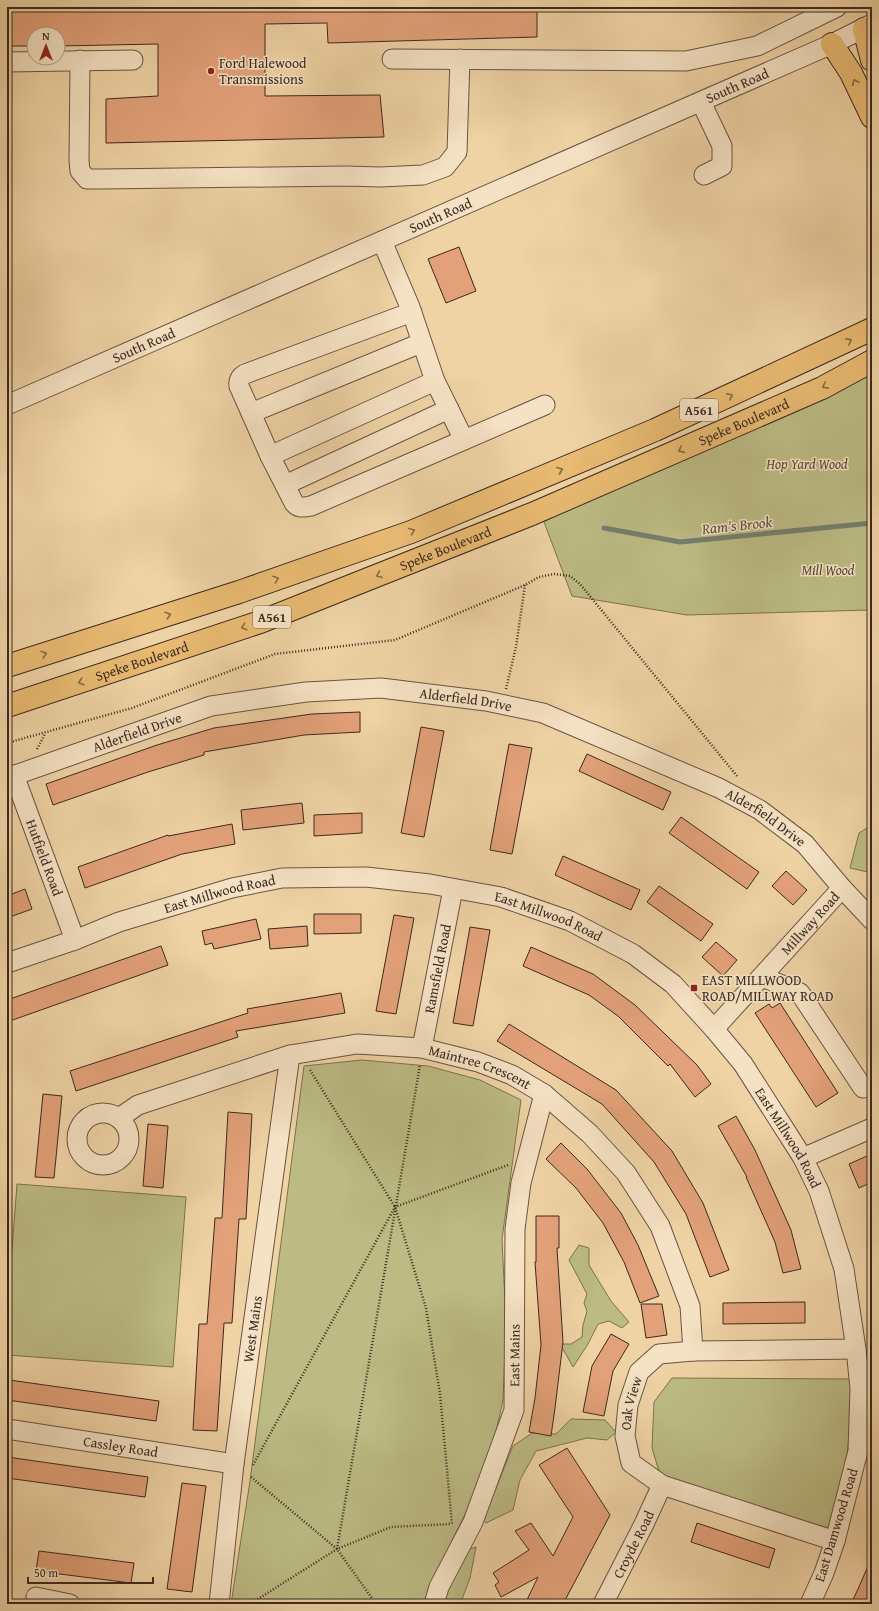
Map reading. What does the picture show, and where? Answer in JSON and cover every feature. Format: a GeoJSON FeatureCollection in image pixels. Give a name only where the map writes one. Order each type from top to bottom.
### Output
{"type":"FeatureCollection","features":[{"type":"Feature","properties":{"kind":"highway"},"geometry":{"type":"LineString","coordinates":[[868,26],[872,60]]}},
{"type":"Feature","properties":{"kind":"highway"},"geometry":{"type":"LineString","coordinates":[[832,44],[851,73],[872,117]]}},
{"type":"Feature","properties":{"kind":"highway","name":"Speke Boulevard"},"geometry":{"type":"LineString","coordinates":[[7,666],[232,594],[411,532],[655,430],[852,340],[872,329]]}},
{"type":"Feature","properties":{"kind":"highway","name":"Speke Boulevard"},"geometry":{"type":"LineString","coordinates":[[7,706],[260,622],[510,523],[594,488],[822,388],[872,361]]}},
{"type":"Feature","properties":{"kind":"street"},"geometry":{"type":"LineString","coordinates":[[392,59],[686,61],[758,46],[837,7]]}},
{"type":"Feature","properties":{"kind":"street","name":"South Road"},"geometry":{"type":"LineString","coordinates":[[7,405],[701,102],[832,44],[868,26]]}},
{"type":"Feature","properties":{"kind":"street"},"geometry":{"type":"LineString","coordinates":[[80,60],[80,171],[87,179],[103,179],[347,176],[380,177],[423,175],[445,167],[457,152],[460,60]]}},
{"type":"Feature","properties":{"kind":"street"},"geometry":{"type":"LineString","coordinates":[[7,62],[133,60]]}},
{"type":"Feature","properties":{"kind":"street"},"geometry":{"type":"LineString","coordinates":[[701,102],[722,146],[722,166],[704,175]]}},
{"type":"Feature","properties":{"kind":"street"},"geometry":{"type":"LineString","coordinates":[[382,241],[412,312],[435,381],[464,440]]}},
{"type":"Feature","properties":{"kind":"street"},"geometry":{"type":"LineString","coordinates":[[412,312],[245,374],[238,381],[270,456],[297,506],[302,508],[310,506],[545,405]]}},
{"type":"Feature","properties":{"kind":"street"},"geometry":{"type":"LineString","coordinates":[[251,413],[422,343]]}},
{"type":"Feature","properties":{"kind":"street"},"geometry":{"type":"LineString","coordinates":[[270,456],[435,381]]}},
{"type":"Feature","properties":{"kind":"street"},"geometry":{"type":"LineString","coordinates":[[285,485],[449,409]]}},
{"type":"Feature","properties":{"kind":"street","name":"Alderfield Drive"},"geometry":{"type":"LineString","coordinates":[[11,776],[211,706],[306,692],[381,688],[486,702],[543,714],[719,788],[760,810],[805,844],[842,888],[872,920]]}},
{"type":"Feature","properties":{"kind":"street","name":"Hutfield Road"},"geometry":{"type":"LineString","coordinates":[[11,776],[76,940]]}},
{"type":"Feature","properties":{"kind":"street","name":"East Millwood Road"},"geometry":{"type":"LineString","coordinates":[[7,963],[76,940],[119,922],[232,888],[282,878],[366,877],[430,884],[501,897],[570,921],[626,950],[673,984],[714,1029],[743,1064],[803,1158],[819,1191],[844,1268],[856,1349]]}},
{"type":"Feature","properties":{"kind":"street","name":"Ramsfield Road"},"geometry":{"type":"LineString","coordinates":[[422,1048],[453,888]]}},
{"type":"Feature","properties":{"kind":"street","name":"Millway Road"},"geometry":{"type":"LineString","coordinates":[[714,1029],[763,977],[842,888]]}},
{"type":"Feature","properties":{"kind":"street"},"geometry":{"type":"LineString","coordinates":[[763,977],[800,993],[863,1088]]}},
{"type":"Feature","properties":{"kind":"street","name":"Maintree Crescent"},"geometry":{"type":"LineString","coordinates":[[119,1118],[138,1105],[294,1054],[357,1044],[422,1048],[478,1062],[512,1075],[544,1094],[590,1134],[626,1173],[660,1226],[690,1306],[693,1351]]}},
{"type":"Feature","properties":{"kind":"street","name":"West Mains"},"geometry":{"type":"LineString","coordinates":[[219,1604],[241,1469],[294,1054]]}},
{"type":"Feature","properties":{"kind":"street","name":"East Mains"},"geometry":{"type":"LineString","coordinates":[[434,1604],[439,1587],[473,1522],[514,1410],[515,1229],[521,1183],[544,1094]]}},
{"type":"Feature","properties":{"kind":"street"},"geometry":{"type":"LineString","coordinates":[[803,1158],[872,1128]]}},
{"type":"Feature","properties":{"kind":"street","name":"Oak View"},"geometry":{"type":"LineString","coordinates":[[835,1541],[662,1485],[631,1463],[625,1436],[628,1405],[639,1372],[659,1354],[693,1351],[856,1349]]}},
{"type":"Feature","properties":{"kind":"street","name":"East Damwood Road"},"geometry":{"type":"LineString","coordinates":[[810,1604],[824,1574],[835,1541],[858,1451],[860,1388],[856,1349]]}},
{"type":"Feature","properties":{"kind":"street","name":"Cassley Road"},"geometry":{"type":"LineString","coordinates":[[7,1429],[241,1469]]}},
{"type":"Feature","properties":{"kind":"street","name":"Croyde Road"},"geometry":{"type":"LineString","coordinates":[[603,1604],[662,1485]]}},
{"type":"Feature","properties":{"kind":"street"},"geometry":{"type":"LineString","coordinates":[[36,1597],[70,1604]]}},
{"type":"Feature","properties":{"kind":"path"},"geometry":{"type":"LineString","coordinates":[[7,743],[132,708],[275,654],[395,640],[525,585],[539,577],[554,574],[570,576],[580,584],[740,780]]}},
{"type":"Feature","properties":{"kind":"path"},"geometry":{"type":"LineString","coordinates":[[502,705],[516,647],[525,585]]}},
{"type":"Feature","properties":{"kind":"path"},"geometry":{"type":"LineString","coordinates":[[337,1549],[422,1048]]}},
{"type":"Feature","properties":{"kind":"path"},"geometry":{"type":"LineString","coordinates":[[294,1054],[395,1208],[427,1316],[440,1394],[452,1524]]}},
{"type":"Feature","properties":{"kind":"path"},"geometry":{"type":"LineString","coordinates":[[376,1604],[337,1549],[241,1469],[395,1208],[527,1158]]}},
{"type":"Feature","properties":{"kind":"path"},"geometry":{"type":"LineString","coordinates":[[250,1604],[337,1549],[391,1527],[473,1522]]}},
{"type":"Feature","properties":{"kind":"green space"},"geometry":{"type":"Polygon","coordinates":[[[872,363],[872,614],[871,610],[687,615],[572,596],[544,522],[594,488],[872,363]]]}},
{"type":"Feature","properties":{"kind":"green space"},"geometry":{"type":"Polygon","coordinates":[[[872,825],[872,873],[850,868],[859,833],[872,825]]]}},
{"type":"Feature","properties":{"kind":"green space"},"geometry":{"type":"Polygon","coordinates":[[[362,1060],[428,1066],[480,1080],[521,1100],[502,1239],[506,1324],[503,1400],[490,1459],[471,1502],[436,1573],[425,1604],[231,1604],[250,1481],[304,1066],[362,1060]]]}},
{"type":"Feature","properties":{"kind":"green space"},"geometry":{"type":"Polygon","coordinates":[[[17,1184],[186,1197],[173,1367],[7,1355],[7,1314],[17,1184]]]}},
{"type":"Feature","properties":{"kind":"green space"},"geometry":{"type":"Polygon","coordinates":[[[579,1245],[589,1248],[589,1265],[611,1301],[629,1322],[622,1328],[609,1321],[598,1324],[588,1344],[573,1367],[563,1349],[545,1349],[557,1344],[571,1344],[582,1337],[583,1325],[587,1311],[584,1303],[587,1294],[569,1260],[579,1245]]]}},
{"type":"Feature","properties":{"kind":"green space"},"geometry":{"type":"Polygon","coordinates":[[[672,1378],[853,1379],[847,1459],[828,1528],[661,1478],[652,1448],[654,1402],[672,1378]]]}},
{"type":"Feature","properties":{"kind":"green space"},"geometry":{"type":"Polygon","coordinates":[[[571,1419],[605,1420],[616,1432],[607,1440],[587,1438],[536,1451],[520,1480],[513,1510],[486,1523],[483,1520],[513,1446],[532,1433],[556,1434],[571,1419]]]}},
{"type":"Feature","properties":{"kind":"green space"},"geometry":{"type":"Polygon","coordinates":[[[476,1547],[470,1578],[461,1602],[462,1604],[439,1604],[467,1550],[476,1547]]]}},
{"type":"Feature","properties":{"kind":"building","name":"Ford Halewood Transmissions"},"geometry":{"type":"Polygon","coordinates":[[[7,7],[537,7],[537,37],[328,43],[327,23],[265,24],[265,96],[380,95],[384,137],[106,143],[106,99],[158,96],[158,44],[66,46],[66,26],[26,26],[26,46],[7,46],[7,7]]]}},
{"type":"Feature","properties":{"kind":"building"},"geometry":{"type":"Polygon","coordinates":[[[459,247],[476,291],[446,303],[428,259],[459,247]]]}},
{"type":"Feature","properties":{"kind":"building"},"geometry":{"type":"Polygon","coordinates":[[[360,712],[360,732],[304,735],[204,752],[204,755],[148,772],[53,805],[46,784],[157,745],[214,728],[312,714],[360,712]]]}},
{"type":"Feature","properties":{"kind":"building"},"geometry":{"type":"Polygon","coordinates":[[[421,727],[444,731],[424,837],[401,833],[421,727]]]}},
{"type":"Feature","properties":{"kind":"building"},"geometry":{"type":"Polygon","coordinates":[[[509,744],[532,748],[512,854],[490,850],[509,744]]]}},
{"type":"Feature","properties":{"kind":"building"},"geometry":{"type":"Polygon","coordinates":[[[587,754],[671,792],[663,810],[579,771],[587,754]]]}},
{"type":"Feature","properties":{"kind":"building"},"geometry":{"type":"Polygon","coordinates":[[[302,803],[304,823],[243,830],[241,810],[302,803]]]}},
{"type":"Feature","properties":{"kind":"building"},"geometry":{"type":"Polygon","coordinates":[[[362,813],[362,833],[314,836],[314,815],[362,813]]]}},
{"type":"Feature","properties":{"kind":"building"},"geometry":{"type":"Polygon","coordinates":[[[681,817],[759,872],[747,889],[669,833],[681,817]]]}},
{"type":"Feature","properties":{"kind":"building"},"geometry":{"type":"Polygon","coordinates":[[[232,824],[235,844],[182,854],[85,888],[78,867],[168,835],[232,824]]]}},
{"type":"Feature","properties":{"kind":"building"},"geometry":{"type":"Polygon","coordinates":[[[563,856],[640,890],[631,910],[555,875],[563,856]]]}},
{"type":"Feature","properties":{"kind":"building"},"geometry":{"type":"Polygon","coordinates":[[[786,871],[807,890],[793,905],[772,886],[786,871]]]}},
{"type":"Feature","properties":{"kind":"building"},"geometry":{"type":"Polygon","coordinates":[[[659,886],[713,924],[701,941],[647,902],[659,886]]]}},
{"type":"Feature","properties":{"kind":"building"},"geometry":{"type":"Polygon","coordinates":[[[25,889],[32,909],[7,918],[7,896],[25,889]]]}},
{"type":"Feature","properties":{"kind":"building"},"geometry":{"type":"Polygon","coordinates":[[[314,914],[361,914],[361,933],[314,934],[314,914]]]}},
{"type":"Feature","properties":{"kind":"building"},"geometry":{"type":"Polygon","coordinates":[[[394,915],[414,918],[396,1014],[376,1011],[394,915]]]}},
{"type":"Feature","properties":{"kind":"building"},"geometry":{"type":"Polygon","coordinates":[[[256,919],[261,939],[214,949],[212,943],[205,945],[202,931],[256,919]]]}},
{"type":"Feature","properties":{"kind":"building"},"geometry":{"type":"Polygon","coordinates":[[[307,926],[308,946],[270,949],[268,929],[307,926]]]}},
{"type":"Feature","properties":{"kind":"building"},"geometry":{"type":"Polygon","coordinates":[[[470,927],[490,930],[473,1026],[453,1023],[470,927]]]}},
{"type":"Feature","properties":{"kind":"building"},"geometry":{"type":"Polygon","coordinates":[[[716,942],[737,960],[723,976],[702,957],[716,942]]]}},
{"type":"Feature","properties":{"kind":"building"},"geometry":{"type":"Polygon","coordinates":[[[161,946],[168,965],[7,1022],[7,1000],[161,946]]]}},
{"type":"Feature","properties":{"kind":"building"},"geometry":{"type":"Polygon","coordinates":[[[531,947],[593,974],[635,1005],[697,1065],[711,1084],[695,1097],[670,1064],[668,1066],[618,1016],[589,995],[523,966],[531,947]]]}},
{"type":"Feature","properties":{"kind":"building"},"geometry":{"type":"Polygon","coordinates":[[[341,993],[345,1013],[236,1031],[238,1037],[76,1091],[70,1071],[248,1013],[247,1009],[341,993]]]}},
{"type":"Feature","properties":{"kind":"building"},"geometry":{"type":"Polygon","coordinates":[[[780,1003],[838,1093],[816,1107],[755,1013],[769,1004],[772,1008],[780,1003]]]}},
{"type":"Feature","properties":{"kind":"building"},"geometry":{"type":"Polygon","coordinates":[[[509,1024],[616,1090],[672,1151],[703,1203],[729,1270],[710,1277],[686,1214],[654,1162],[602,1104],[497,1041],[509,1024]]]}},
{"type":"Feature","properties":{"kind":"building"},"geometry":{"type":"Polygon","coordinates":[[[43,1094],[62,1096],[54,1178],[35,1177],[43,1094]]]}},
{"type":"Feature","properties":{"kind":"building"},"geometry":{"type":"Polygon","coordinates":[[[228,1112],[252,1114],[246,1219],[239,1219],[232,1323],[224,1323],[217,1431],[193,1430],[199,1324],[207,1324],[215,1218],[222,1218],[228,1112]]]}},
{"type":"Feature","properties":{"kind":"building"},"geometry":{"type":"Polygon","coordinates":[[[736,1116],[755,1150],[791,1230],[801,1269],[783,1273],[775,1242],[747,1177],[718,1126],[736,1116]]]}},
{"type":"Feature","properties":{"kind":"building"},"geometry":{"type":"Polygon","coordinates":[[[148,1124],[168,1126],[163,1188],[143,1186],[148,1124]]]}},
{"type":"Feature","properties":{"kind":"building"},"geometry":{"type":"Polygon","coordinates":[[[561,1143],[587,1169],[621,1213],[638,1245],[659,1296],[640,1303],[624,1262],[603,1223],[576,1188],[546,1159],[561,1143]]]}},
{"type":"Feature","properties":{"kind":"building"},"geometry":{"type":"Polygon","coordinates":[[[867,1156],[872,1168],[872,1182],[859,1188],[849,1164],[867,1156]]]}},
{"type":"Feature","properties":{"kind":"building"},"geometry":{"type":"Polygon","coordinates":[[[536,1216],[559,1216],[559,1248],[557,1248],[563,1342],[551,1436],[529,1432],[535,1398],[541,1345],[535,1262],[536,1216]]]}},
{"type":"Feature","properties":{"kind":"building"},"geometry":{"type":"Polygon","coordinates":[[[805,1302],[805,1323],[723,1324],[723,1303],[805,1302]]]}},
{"type":"Feature","properties":{"kind":"building"},"geometry":{"type":"Polygon","coordinates":[[[641,1304],[662,1304],[667,1335],[646,1338],[641,1304]]]}},
{"type":"Feature","properties":{"kind":"building"},"geometry":{"type":"Polygon","coordinates":[[[611,1334],[629,1344],[613,1371],[604,1416],[583,1412],[592,1366],[611,1334]]]}},
{"type":"Feature","properties":{"kind":"building"},"geometry":{"type":"Polygon","coordinates":[[[9,1380],[159,1401],[156,1421],[7,1400],[9,1380]]]}},
{"type":"Feature","properties":{"kind":"building"},"geometry":{"type":"Polygon","coordinates":[[[567,1448],[610,1515],[563,1604],[525,1604],[538,1577],[501,1597],[495,1585],[499,1582],[493,1573],[529,1550],[515,1531],[531,1523],[553,1556],[573,1517],[539,1465],[567,1448]]]}},
{"type":"Feature","properties":{"kind":"building"},"geometry":{"type":"Polygon","coordinates":[[[7,1457],[148,1477],[145,1497],[7,1478],[7,1457]]]}},
{"type":"Feature","properties":{"kind":"building"},"geometry":{"type":"Polygon","coordinates":[[[182,1483],[206,1486],[192,1592],[167,1589],[182,1483]]]}},
{"type":"Feature","properties":{"kind":"building"},"geometry":{"type":"Polygon","coordinates":[[[697,1523],[775,1549],[769,1568],[691,1542],[697,1523]]]}},
{"type":"Feature","properties":{"kind":"building"},"geometry":{"type":"Polygon","coordinates":[[[39,1551],[134,1563],[131,1583],[36,1571],[39,1551]]]}},
{"type":"Feature","properties":{"kind":"building"},"geometry":{"type":"Polygon","coordinates":[[[872,1557],[872,1604],[851,1604],[858,1589],[872,1557]]]}},
{"type":"Feature","properties":{"kind":"waterway","name":"Ram's Brook"},"geometry":{"type":"LineString","coordinates":[[604,528],[680,542],[872,523]]}},
{"type":"Feature","properties":{"kind":"place","name":"Ford Halewood Transmissions"},"geometry":{"type":"Point","coordinates":[211,71]}},
{"type":"Feature","properties":{"kind":"place","name":"EAST MILLWOOD ROAD/MILLWAY ROAD"},"geometry":{"type":"Point","coordinates":[694,988]}},
{"type":"Feature","properties":{"kind":"park label","name":"Hop Yard Wood"},"geometry":{"type":"Point","coordinates":[807,464]}},
{"type":"Feature","properties":{"kind":"park label","name":"Mill Wood"},"geometry":{"type":"Point","coordinates":[828,570]}}]}
